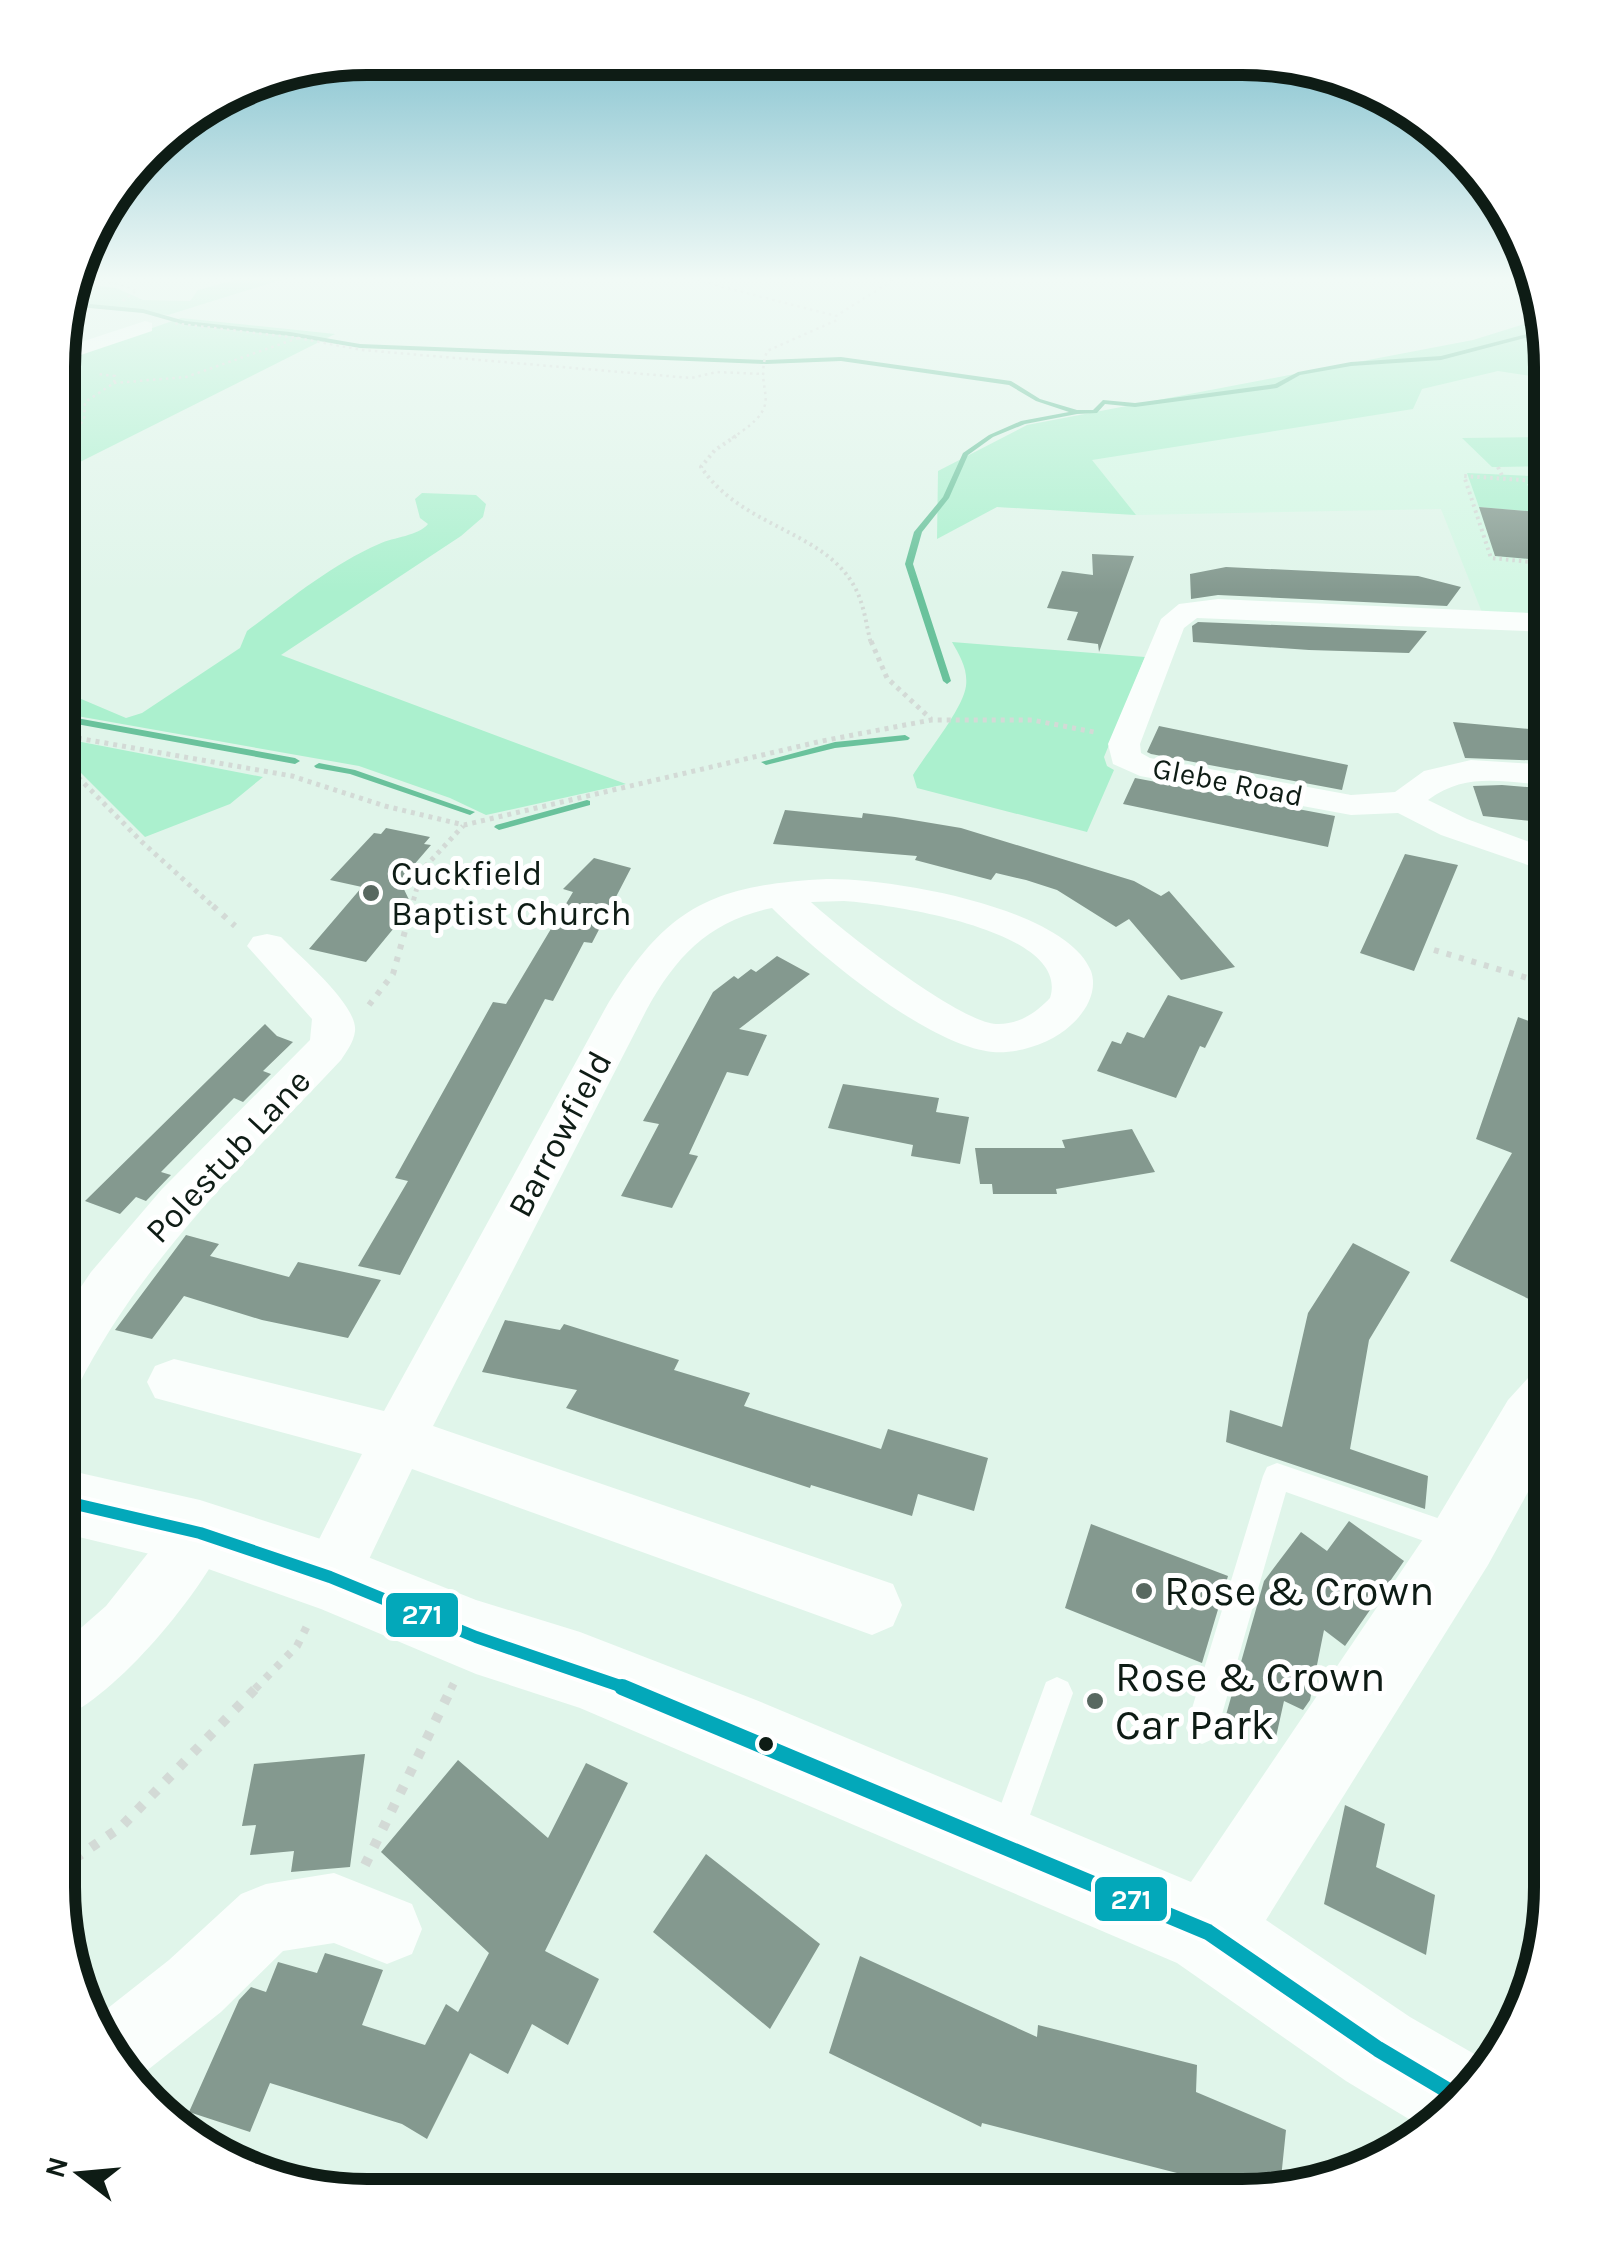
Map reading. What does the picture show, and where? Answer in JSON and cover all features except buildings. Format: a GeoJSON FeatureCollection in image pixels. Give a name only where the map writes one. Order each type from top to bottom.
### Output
{"type":"FeatureCollection","features":[{"type":"Feature","properties":{"kind":"main road"},"geometry":{"type":"LineString","coordinates":[[1208,1932],[1463,1541],[1533,1419]]}},
{"type":"Feature","properties":{"kind":"main road"},"geometry":{"type":"LineString","coordinates":[[75,1504],[200,1534],[330,1577],[476,1637],[598,1677],[1208,1932],[1378,2049],[1450,2092]]}},
{"type":"Feature","properties":{"kind":"street","name":"Glebe Road"},"geometry":{"type":"LineString","coordinates":[[1534,622],[1218,608],[1189,610],[1172,625],[1124,744],[1126,757],[1140,766],[1352,805],[1404,802],[1436,778],[1470,770],[1534,773]]}},
{"type":"Feature","properties":{"kind":"street"},"geometry":{"type":"LineString","coordinates":[[1404,802],[1454,827],[1534,856]]}},
{"type":"Feature","properties":{"kind":"street","name":"Barrowfield"},"geometry":{"type":"LineString","coordinates":[[330,1577],[398,1439],[651,965],[681,932],[733,907],[782,896],[846,890],[890,894],[1014,928],[1048,944],[1072,974],[1073,993],[1053,1019],[1014,1038],[990,1038],[966,1031],[868,970],[818,933],[782,896]]}},
{"type":"Feature","properties":{"kind":"street"},"geometry":{"type":"LineString","coordinates":[[267,946],[336,1022]]}},
{"type":"Feature","properties":{"kind":"street","name":"Polestub Lane"},"geometry":{"type":"LineString","coordinates":[[75,1335],[166,1218],[326,1050],[335,1036],[336,1022]]}},
{"type":"Feature","properties":{"kind":"street"},"geometry":{"type":"LineString","coordinates":[[174,1382],[398,1439],[872,1606]]}},
{"type":"Feature","properties":{"kind":"street"},"geometry":{"type":"LineString","coordinates":[[75,1675],[128,1627],[200,1534]]}},
{"type":"Feature","properties":{"kind":"street"},"geometry":{"type":"LineString","coordinates":[[122,2044],[195,1986],[266,1919],[334,1908],[365,1920]]}},
{"type":"Feature","properties":{"kind":"lane"},"geometry":{"type":"LineString","coordinates":[[1202,1728],[1277,1476],[1463,1541]]}},
{"type":"Feature","properties":{"kind":"lane"},"geometry":{"type":"LineString","coordinates":[[1003,1845],[1056,1693]]}},
{"type":"Feature","properties":{"kind":"path"},"geometry":{"type":"LineString","coordinates":[[75,430],[84,420],[85,402],[114,383],[124,382]]}},
{"type":"Feature","properties":{"kind":"path"},"geometry":{"type":"LineString","coordinates":[[765,382],[766,406],[740,434],[707,454],[701,467],[710,485],[745,513],[833,560],[863,600],[880,667],[909,704],[932,720]]}},
{"type":"Feature","properties":{"kind":"path"},"geometry":{"type":"LineString","coordinates":[[1498,467],[1503,478]]}},
{"type":"Feature","properties":{"kind":"path"},"geometry":{"type":"LineString","coordinates":[[1534,481],[1464,476],[1491,558],[1534,562]]}},
{"type":"Feature","properties":{"kind":"path"},"geometry":{"type":"LineString","coordinates":[[75,738],[292,776],[384,806],[464,825],[822,741],[932,720],[1032,720],[1079,726],[1124,744]]}},
{"type":"Feature","properties":{"kind":"path"},"geometry":{"type":"LineString","coordinates":[[75,773],[228,922],[267,946]]}},
{"type":"Feature","properties":{"kind":"path"},"geometry":{"type":"LineString","coordinates":[[336,1022],[367,1007],[393,974],[422,870],[464,825]]}},
{"type":"Feature","properties":{"kind":"path"},"geometry":{"type":"LineString","coordinates":[[1434,950],[1534,979]]}},
{"type":"Feature","properties":{"kind":"path"},"geometry":{"type":"LineString","coordinates":[[75,1859],[121,1828],[297,1646],[330,1577]]}},
{"type":"Feature","properties":{"kind":"path"},"geometry":{"type":"LineString","coordinates":[[365,1920],[476,1637]]}},
{"type":"Feature","properties":{"kind":"shaded area"},"geometry":{"type":"Polygon","coordinates":[[[1289,382],[1534,382],[1534,622],[1485,620],[1441,509],[1136,515],[997,507],[1027,425],[1289,382]]]}},
{"type":"Feature","properties":{"kind":"green space"},"geometry":{"type":"Polygon","coordinates":[[[75,382],[239,382],[75,464],[75,382]]]}},
{"type":"Feature","properties":{"kind":"green space"},"geometry":{"type":"Polygon","coordinates":[[[1252,382],[1451,382],[1422,389],[1413,409],[1092,460],[1136,515],[997,507],[937,539],[938,471],[1027,425],[1252,382]]]}},
{"type":"Feature","properties":{"kind":"green space"},"geometry":{"type":"Polygon","coordinates":[[[1534,437],[1534,466],[1492,467],[1462,438],[1534,437]]]}},
{"type":"Feature","properties":{"kind":"green space"},"geometry":{"type":"Polygon","coordinates":[[[1467,473],[1534,476],[1534,484],[1527,484],[1534,512],[1479,507],[1467,473]]]}},
{"type":"Feature","properties":{"kind":"green space"},"geometry":{"type":"Polygon","coordinates":[[[422,493],[476,495],[486,504],[483,517],[461,536],[281,655],[626,784],[486,815],[359,766],[75,716],[75,696],[126,718],[142,713],[240,648],[247,631],[327,573],[361,552],[424,528],[428,524],[420,518],[415,499],[422,493]]]}},
{"type":"Feature","properties":{"kind":"green space"},"geometry":{"type":"Polygon","coordinates":[[[952,642],[1145,657],[1104,757],[1107,766],[1114,770],[1087,832],[917,788],[913,775],[951,719],[966,686],[965,668],[952,642]]]}},
{"type":"Feature","properties":{"kind":"green space"},"geometry":{"type":"Polygon","coordinates":[[[75,741],[263,777],[230,804],[145,837],[75,767],[75,741]]]}},
{"type":"Feature","properties":{"kind":"waterway"},"geometry":{"type":"LineString","coordinates":[[1005,382],[1038,400],[1077,412]]}},
{"type":"Feature","properties":{"kind":"waterway"},"geometry":{"type":"LineString","coordinates":[[1077,412],[1095,412],[1103,402],[1135,405],[1284,382]]}},
{"type":"Feature","properties":{"kind":"waterway"},"geometry":{"type":"LineString","coordinates":[[947,681],[909,564],[918,532],[946,498],[965,454],[991,436],[1023,422],[1077,412]]}},
{"type":"Feature","properties":{"kind":"waterway"},"geometry":{"type":"LineString","coordinates":[[75,721],[295,761]]}},
{"type":"Feature","properties":{"kind":"waterway"},"geometry":{"type":"LineString","coordinates":[[766,762],[835,745],[905,738]]}},
{"type":"Feature","properties":{"kind":"waterway"},"geometry":{"type":"LineString","coordinates":[[319,766],[352,772],[470,812]]}},
{"type":"Feature","properties":{"kind":"waterway"},"geometry":{"type":"LineString","coordinates":[[499,827],[587,803]]}},
{"type":"Feature","properties":{"kind":"transit line","name":"271"},"geometry":{"type":"LineString","coordinates":[[75,1504],[200,1533],[330,1577],[476,1637],[580,1670],[756,1740],[1208,1932],[1378,2049],[1450,2092]]}},
{"type":"Feature","properties":{"kind":"place","name":"Cuckfield Baptist Church"},"geometry":{"type":"Point","coordinates":[371,893]}},
{"type":"Feature","properties":{"kind":"place","name":"Rose & Crown"},"geometry":{"type":"Point","coordinates":[1144,1591]}},
{"type":"Feature","properties":{"kind":"place","name":"Rose & Crown Car Park"},"geometry":{"type":"Point","coordinates":[1095,1701]}}]}
